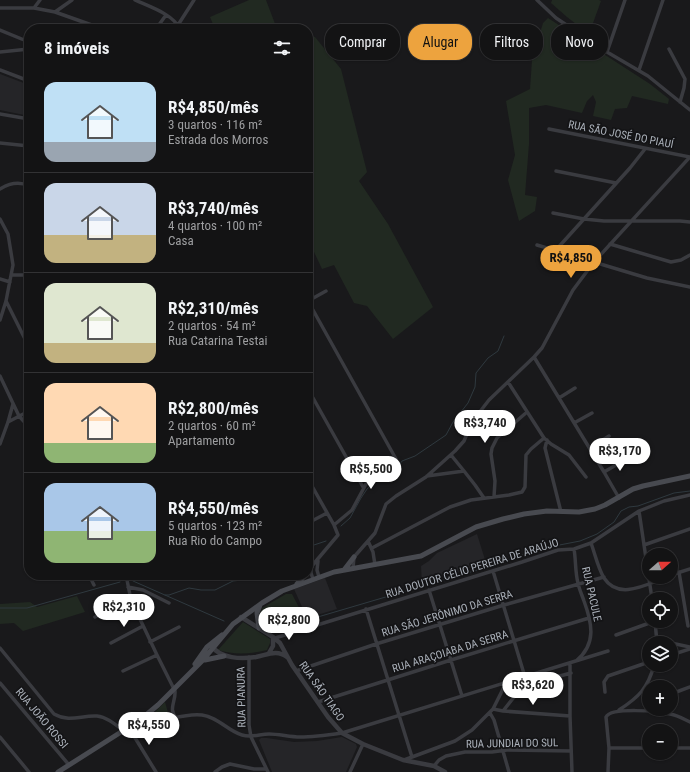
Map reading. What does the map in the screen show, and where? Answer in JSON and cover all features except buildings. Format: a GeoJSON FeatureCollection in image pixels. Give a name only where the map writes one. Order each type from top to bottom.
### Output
{"type":"FeatureCollection","features":[{"type":"Feature","properties":{"kind":"main road"},"geometry":{"type":"LineString","coordinates":[[313,579],[353,568],[421,556],[476,527],[503,519],[532,513],[578,512],[595,509],[619,498],[633,489],[690,476]]}},
{"type":"Feature","properties":{"kind":"main road"},"geometry":{"type":"LineString","coordinates":[[344,570],[354,557]]}},
{"type":"Feature","properties":{"kind":"main road"},"geometry":{"type":"LineString","coordinates":[[296,585],[300,580]]}},
{"type":"Feature","properties":{"kind":"main road"},"geometry":{"type":"LineString","coordinates":[[193,669],[200,657],[241,617],[262,603],[296,585],[310,580]]}},
{"type":"Feature","properties":{"kind":"main road"},"geometry":{"type":"LineString","coordinates":[[259,628],[256,613],[262,603]]}},
{"type":"Feature","properties":{"kind":"main road"},"geometry":{"type":"LineString","coordinates":[[58,772],[138,721],[174,689],[200,662],[212,646]]}},
{"type":"Feature","properties":{"kind":"main road"},"geometry":{"type":"LineString","coordinates":[[200,662],[224,656]]}},
{"type":"Feature","properties":{"kind":"street"},"geometry":{"type":"LineString","coordinates":[[34,8],[40,0]]}},
{"type":"Feature","properties":{"kind":"street"},"geometry":{"type":"LineString","coordinates":[[55,12],[72,0]]}},
{"type":"Feature","properties":{"kind":"street"},"geometry":{"type":"LineString","coordinates":[[136,0],[166,15],[176,24]]}},
{"type":"Feature","properties":{"kind":"street"},"geometry":{"type":"LineString","coordinates":[[181,24],[194,0]]}},
{"type":"Feature","properties":{"kind":"street"},"geometry":{"type":"LineString","coordinates":[[536,0],[565,24]]}},
{"type":"Feature","properties":{"kind":"street"},"geometry":{"type":"LineString","coordinates":[[608,49],[625,0]]}},
{"type":"Feature","properties":{"kind":"street"},"geometry":{"type":"LineString","coordinates":[[639,70],[662,0]]}},
{"type":"Feature","properties":{"kind":"street"},"geometry":{"type":"LineString","coordinates":[[0,8],[34,8],[55,12],[89,24]]}},
{"type":"Feature","properties":{"kind":"street"},"geometry":{"type":"LineString","coordinates":[[160,24],[166,15]]}},
{"type":"Feature","properties":{"kind":"street"},"geometry":{"type":"LineString","coordinates":[[0,30],[24,40]]}},
{"type":"Feature","properties":{"kind":"street"},"geometry":{"type":"LineString","coordinates":[[669,49],[685,78],[680,102]]}},
{"type":"Feature","properties":{"kind":"street"},"geometry":{"type":"LineString","coordinates":[[0,52],[24,50]]}},
{"type":"Feature","properties":{"kind":"street"},"geometry":{"type":"LineString","coordinates":[[608,53],[639,70],[690,110]]}},
{"type":"Feature","properties":{"kind":"street"},"geometry":{"type":"LineString","coordinates":[[0,70],[24,80]]}},
{"type":"Feature","properties":{"kind":"street"},"geometry":{"type":"LineString","coordinates":[[0,114],[24,118]]}},
{"type":"Feature","properties":{"kind":"street","name":"RUA SÃO JOSÉ DO PIAUÍ"},"geometry":{"type":"LineString","coordinates":[[550,129],[690,157]]}},
{"type":"Feature","properties":{"kind":"street"},"geometry":{"type":"LineString","coordinates":[[0,143],[24,146]]}},
{"type":"Feature","properties":{"kind":"street"},"geometry":{"type":"LineString","coordinates":[[0,147],[7,144]]}},
{"type":"Feature","properties":{"kind":"street"},"geometry":{"type":"LineString","coordinates":[[555,251],[645,148]]}},
{"type":"Feature","properties":{"kind":"street"},"geometry":{"type":"LineString","coordinates":[[353,568],[354,557],[377,529],[388,501],[426,476],[451,455],[464,441],[472,422],[488,400],[534,357],[547,341],[573,290],[594,262],[690,157]]}},
{"type":"Feature","properties":{"kind":"street"},"geometry":{"type":"LineString","coordinates":[[556,171],[616,183]]}},
{"type":"Feature","properties":{"kind":"street"},"geometry":{"type":"LineString","coordinates":[[0,188],[11,183],[18,182],[24,184]]}},
{"type":"Feature","properties":{"kind":"street"},"geometry":{"type":"LineString","coordinates":[[553,213],[604,221],[680,220],[690,222]]}},
{"type":"Feature","properties":{"kind":"street"},"geometry":{"type":"LineString","coordinates":[[0,219],[8,234],[13,265],[6,301],[0,320]]}},
{"type":"Feature","properties":{"kind":"street"},"geometry":{"type":"LineString","coordinates":[[610,244],[671,262],[681,260],[690,255]]}},
{"type":"Feature","properties":{"kind":"street"},"geometry":{"type":"LineString","coordinates":[[537,245],[647,278],[690,287]]}},
{"type":"Feature","properties":{"kind":"street"},"geometry":{"type":"LineString","coordinates":[[12,275],[24,275]]}},
{"type":"Feature","properties":{"kind":"street"},"geometry":{"type":"LineString","coordinates":[[0,279],[10,282]]}},
{"type":"Feature","properties":{"kind":"street"},"geometry":{"type":"LineString","coordinates":[[313,298],[326,291]]}},
{"type":"Feature","properties":{"kind":"street"},"geometry":{"type":"LineString","coordinates":[[6,301],[24,337]]}},
{"type":"Feature","properties":{"kind":"street"},"geometry":{"type":"LineString","coordinates":[[313,310],[396,461],[394,465],[363,487],[352,510],[334,525]]}},
{"type":"Feature","properties":{"kind":"street"},"geometry":{"type":"LineString","coordinates":[[534,357],[619,498]]}},
{"type":"Feature","properties":{"kind":"street"},"geometry":{"type":"LineString","coordinates":[[0,376],[19,416],[24,422]]}},
{"type":"Feature","properties":{"kind":"street"},"geometry":{"type":"LineString","coordinates":[[508,382],[546,439],[569,455],[586,477]]}},
{"type":"Feature","properties":{"kind":"street"},"geometry":{"type":"LineString","coordinates":[[559,398],[575,388]]}},
{"type":"Feature","properties":{"kind":"street"},"geometry":{"type":"LineString","coordinates":[[313,398],[363,487]]}},
{"type":"Feature","properties":{"kind":"street"},"geometry":{"type":"LineString","coordinates":[[0,444],[13,403]]}},
{"type":"Feature","properties":{"kind":"street"},"geometry":{"type":"LineString","coordinates":[[494,497],[495,481],[491,454],[492,448],[497,438],[527,412]]}},
{"type":"Feature","properties":{"kind":"street"},"geometry":{"type":"LineString","coordinates":[[574,423],[592,413]]}},
{"type":"Feature","properties":{"kind":"street"},"geometry":{"type":"LineString","coordinates":[[8,422],[24,414]]}},
{"type":"Feature","properties":{"kind":"street"},"geometry":{"type":"LineString","coordinates":[[590,448],[609,436]]}},
{"type":"Feature","properties":{"kind":"street"},"geometry":{"type":"LineString","coordinates":[[372,548],[462,502],[517,494],[525,487],[526,456],[531,448],[546,439]]}},
{"type":"Feature","properties":{"kind":"street"},"geometry":{"type":"LineString","coordinates":[[546,439],[545,448],[561,512]]}},
{"type":"Feature","properties":{"kind":"street"},"geometry":{"type":"LineString","coordinates":[[451,455],[484,498]]}},
{"type":"Feature","properties":{"kind":"street"},"geometry":{"type":"LineString","coordinates":[[604,472],[628,458]]}},
{"type":"Feature","properties":{"kind":"street"},"geometry":{"type":"LineString","coordinates":[[426,476],[464,471]]}},
{"type":"Feature","properties":{"kind":"street"},"geometry":{"type":"LineString","coordinates":[[313,488],[334,525],[338,536],[313,566]]}},
{"type":"Feature","properties":{"kind":"street","name":"RUA DOUTOR CÉLIO PEREIRA DE ARAÚJO"},"geometry":{"type":"LineString","coordinates":[[274,638],[558,550],[574,549],[591,543],[639,511],[664,501],[690,495]]}},
{"type":"Feature","properties":{"kind":"street"},"geometry":{"type":"LineString","coordinates":[[639,511],[644,548]]}},
{"type":"Feature","properties":{"kind":"street"},"geometry":{"type":"LineString","coordinates":[[313,520],[327,513]]}},
{"type":"Feature","properties":{"kind":"street"},"geometry":{"type":"LineString","coordinates":[[644,545],[690,529]]}},
{"type":"Feature","properties":{"kind":"street"},"geometry":{"type":"LineString","coordinates":[[368,541],[372,548],[375,564]]}},
{"type":"Feature","properties":{"kind":"street"},"geometry":{"type":"LineString","coordinates":[[591,543],[604,577],[610,585],[618,589],[627,590],[636,589],[649,584],[651,592]]}},
{"type":"Feature","properties":{"kind":"street","name":"RUA PACULE"},"geometry":{"type":"LineString","coordinates":[[572,663],[586,651],[591,641],[589,618],[578,583],[574,549]]}},
{"type":"Feature","properties":{"kind":"street"},"geometry":{"type":"LineString","coordinates":[[318,561],[317,570],[319,577]]}},
{"type":"Feature","properties":{"kind":"street"},"geometry":{"type":"LineString","coordinates":[[688,626],[679,572],[690,569]]}},
{"type":"Feature","properties":{"kind":"street"},"geometry":{"type":"LineString","coordinates":[[493,571],[525,677]]}},
{"type":"Feature","properties":{"kind":"street","name":"RUA SÃO JERÔNIMO DA SERRA"},"geometry":{"type":"LineString","coordinates":[[296,671],[376,644],[578,583],[604,577]]}},
{"type":"Feature","properties":{"kind":"street"},"geometry":{"type":"LineString","coordinates":[[92,580],[94,585]]}},
{"type":"Feature","properties":{"kind":"street"},"geometry":{"type":"LineString","coordinates":[[127,580],[131,600],[176,694],[172,711],[176,718]]}},
{"type":"Feature","properties":{"kind":"street"},"geometry":{"type":"LineString","coordinates":[[128,587],[143,590],[169,604]]}},
{"type":"Feature","properties":{"kind":"street"},"geometry":{"type":"LineString","coordinates":[[429,590],[462,696]]}},
{"type":"Feature","properties":{"kind":"street"},"geometry":{"type":"LineString","coordinates":[[95,617],[131,600]]}},
{"type":"Feature","properties":{"kind":"street"},"geometry":{"type":"LineString","coordinates":[[366,609],[412,757]]}},
{"type":"Feature","properties":{"kind":"street","name":"RUA SÃO TIAGO"},"geometry":{"type":"LineString","coordinates":[[241,617],[274,638],[283,647],[296,671],[334,725],[342,733],[363,744],[403,760],[434,766],[445,772]]}},
{"type":"Feature","properties":{"kind":"street","name":"RUA ARAÇOIABA DA SERRA"},"geometry":{"type":"LineString","coordinates":[[318,702],[589,618]]}},
{"type":"Feature","properties":{"kind":"street"},"geometry":{"type":"LineString","coordinates":[[111,643],[143,626]]}},
{"type":"Feature","properties":{"kind":"street"},"geometry":{"type":"LineString","coordinates":[[616,635],[642,626]]}},
{"type":"Feature","properties":{"kind":"street"},"geometry":{"type":"LineString","coordinates":[[150,642],[179,627]]}},
{"type":"Feature","properties":{"kind":"street"},"geometry":{"type":"LineString","coordinates":[[269,653],[273,646],[274,638]]}},
{"type":"Feature","properties":{"kind":"street"},"geometry":{"type":"LineString","coordinates":[[678,645],[690,648]]}},
{"type":"Feature","properties":{"kind":"street"},"geometry":{"type":"LineString","coordinates":[[212,646],[218,653],[224,656],[249,657],[269,653],[281,654],[288,658]]}},
{"type":"Feature","properties":{"kind":"street"},"geometry":{"type":"LineString","coordinates":[[0,648],[54,714],[69,719],[96,716],[102,717],[127,729],[156,772]]}},
{"type":"Feature","properties":{"kind":"street"},"geometry":{"type":"LineString","coordinates":[[678,652],[690,648]]}},
{"type":"Feature","properties":{"kind":"street"},"geometry":{"type":"LineString","coordinates":[[138,721],[154,722],[203,715],[211,717],[238,734],[251,737],[269,734],[298,737],[342,733],[608,651]]}},
{"type":"Feature","properties":{"kind":"street"},"geometry":{"type":"LineString","coordinates":[[124,671],[157,656]]}},
{"type":"Feature","properties":{"kind":"street","name":"RUA PIANURA"},"geometry":{"type":"LineString","coordinates":[[249,657],[249,725],[251,737],[267,770]]}},
{"type":"Feature","properties":{"kind":"street"},"geometry":{"type":"LineString","coordinates":[[572,663],[570,716],[572,772]]}},
{"type":"Feature","properties":{"kind":"street"},"geometry":{"type":"LineString","coordinates":[[605,692],[604,682],[608,676],[642,664]]}},
{"type":"Feature","properties":{"kind":"street"},"geometry":{"type":"LineString","coordinates":[[608,772],[609,748],[606,715],[618,710],[641,694],[650,679],[652,672]]}},
{"type":"Feature","properties":{"kind":"street"},"geometry":{"type":"LineString","coordinates":[[503,711],[522,687],[571,673]]}},
{"type":"Feature","properties":{"kind":"street","name":"RUA JOÃO ROSSI"},"geometry":{"type":"LineString","coordinates":[[0,683],[69,765]]}},
{"type":"Feature","properties":{"kind":"street"},"geometry":{"type":"LineString","coordinates":[[403,760],[455,741],[472,730],[494,709],[506,683]]}},
{"type":"Feature","properties":{"kind":"street"},"geometry":{"type":"LineString","coordinates":[[678,691],[690,687]]}},
{"type":"Feature","properties":{"kind":"street"},"geometry":{"type":"LineString","coordinates":[[170,693],[174,700]]}},
{"type":"Feature","properties":{"kind":"street"},"geometry":{"type":"LineString","coordinates":[[494,709],[570,716]]}},
{"type":"Feature","properties":{"kind":"street"},"geometry":{"type":"LineString","coordinates":[[618,710],[642,711]]}},
{"type":"Feature","properties":{"kind":"street"},"geometry":{"type":"LineString","coordinates":[[490,713],[494,720],[509,772]]}},
{"type":"Feature","properties":{"kind":"street"},"geometry":{"type":"LineString","coordinates":[[676,716],[690,722]]}},
{"type":"Feature","properties":{"kind":"street"},"geometry":{"type":"LineString","coordinates":[[0,737],[29,772]]}},
{"type":"Feature","properties":{"kind":"street"},"geometry":{"type":"LineString","coordinates":[[350,772],[363,744]]}},
{"type":"Feature","properties":{"kind":"street"},"geometry":{"type":"LineString","coordinates":[[609,748],[642,748]]}},
{"type":"Feature","properties":{"kind":"street"},"geometry":{"type":"LineString","coordinates":[[678,748],[690,748]]}},
{"type":"Feature","properties":{"kind":"street","name":"RUA JUNDIAI DO SUL"},"geometry":{"type":"LineString","coordinates":[[434,766],[439,760],[453,754],[465,752],[492,752],[502,750],[571,751]]}},
{"type":"Feature","properties":{"kind":"street"},"geometry":{"type":"LineString","coordinates":[[215,772],[230,764],[267,770]]}},
{"type":"Feature","properties":{"kind":"shaded area"},"geometry":{"type":"Polygon","coordinates":[[[249,0],[266,0],[275,24],[213,24],[210,17],[249,0]]]}},
{"type":"Feature","properties":{"kind":"shaded area"},"geometry":{"type":"Polygon","coordinates":[[[552,0],[601,1],[593,24],[576,24],[551,3],[552,0]]]}},
{"type":"Feature","properties":{"kind":"shaded area"},"geometry":{"type":"Polygon","coordinates":[[[548,18],[557,24],[551,24],[551,60],[608,60],[608,57],[650,84],[669,99],[668,104],[632,96],[627,108],[615,109],[611,120],[593,116],[596,102],[593,95],[587,101],[582,113],[546,105],[529,108],[529,144],[525,195],[537,197],[535,211],[519,221],[508,180],[515,155],[506,101],[530,89],[532,60],[543,60],[543,23],[548,18]]]}},
{"type":"Feature","properties":{"kind":"shaded area"},"geometry":{"type":"Polygon","coordinates":[[[313,36],[325,49],[325,60],[334,60],[341,69],[367,172],[359,181],[388,224],[433,307],[393,339],[367,306],[354,303],[334,265],[322,269],[313,250],[313,36]]]}},
{"type":"Feature","properties":{"kind":"shaded area"},"geometry":{"type":"Polygon","coordinates":[[[0,74],[24,83],[24,115],[0,110],[0,74]]]}},
{"type":"Feature","properties":{"kind":"shaded area"},"geometry":{"type":"Polygon","coordinates":[[[477,534],[486,563],[422,583],[421,566],[437,553],[477,534]]]}},
{"type":"Feature","properties":{"kind":"shaded area"},"geometry":{"type":"Polygon","coordinates":[[[325,578],[337,609],[307,618],[294,589],[325,578]]]}},
{"type":"Feature","properties":{"kind":"shaded area"},"geometry":{"type":"Polygon","coordinates":[[[286,594],[292,594],[307,623],[285,631],[274,632],[269,629],[259,615],[262,608],[286,594]]]}},
{"type":"Feature","properties":{"kind":"shaded area"},"geometry":{"type":"Polygon","coordinates":[[[77,596],[85,612],[23,631],[14,623],[0,624],[0,604],[30,602],[37,607],[77,596]]]}},
{"type":"Feature","properties":{"kind":"shaded area"},"geometry":{"type":"Polygon","coordinates":[[[243,622],[270,639],[267,650],[230,653],[218,650],[243,622]]]}},
{"type":"Feature","properties":{"kind":"shaded area"},"geometry":{"type":"Polygon","coordinates":[[[165,702],[169,716],[150,717],[165,702]]]}},
{"type":"Feature","properties":{"kind":"shaded area"},"geometry":{"type":"Polygon","coordinates":[[[342,737],[356,744],[357,747],[346,772],[272,772],[259,740],[261,738],[267,738],[294,742],[317,741],[342,737]]]}},
{"type":"Feature","properties":{"kind":"waterway"},"geometry":{"type":"LineString","coordinates":[[341,526],[350,518],[367,489],[383,475],[397,468],[402,461],[415,456],[446,435],[453,422],[468,403],[475,387],[476,373],[488,358],[498,351],[504,336]]}},
{"type":"Feature","properties":{"kind":"waterway"},"geometry":{"type":"LineString","coordinates":[[269,623],[311,619],[501,563],[539,549],[580,541],[597,534],[614,522],[621,511],[629,507],[638,506],[674,493],[690,491]]}},
{"type":"Feature","properties":{"kind":"waterway"},"geometry":{"type":"LineString","coordinates":[[313,545],[326,541]]}},
{"type":"Feature","properties":{"kind":"waterway"},"geometry":{"type":"LineString","coordinates":[[165,595],[189,588],[215,590],[233,581],[242,580]]}},
{"type":"Feature","properties":{"kind":"waterway"},"geometry":{"type":"LineString","coordinates":[[133,581],[224,621]]}},
{"type":"Feature","properties":{"kind":"waterway"},"geometry":{"type":"LineString","coordinates":[[0,608],[27,608],[120,582]]}}]}
